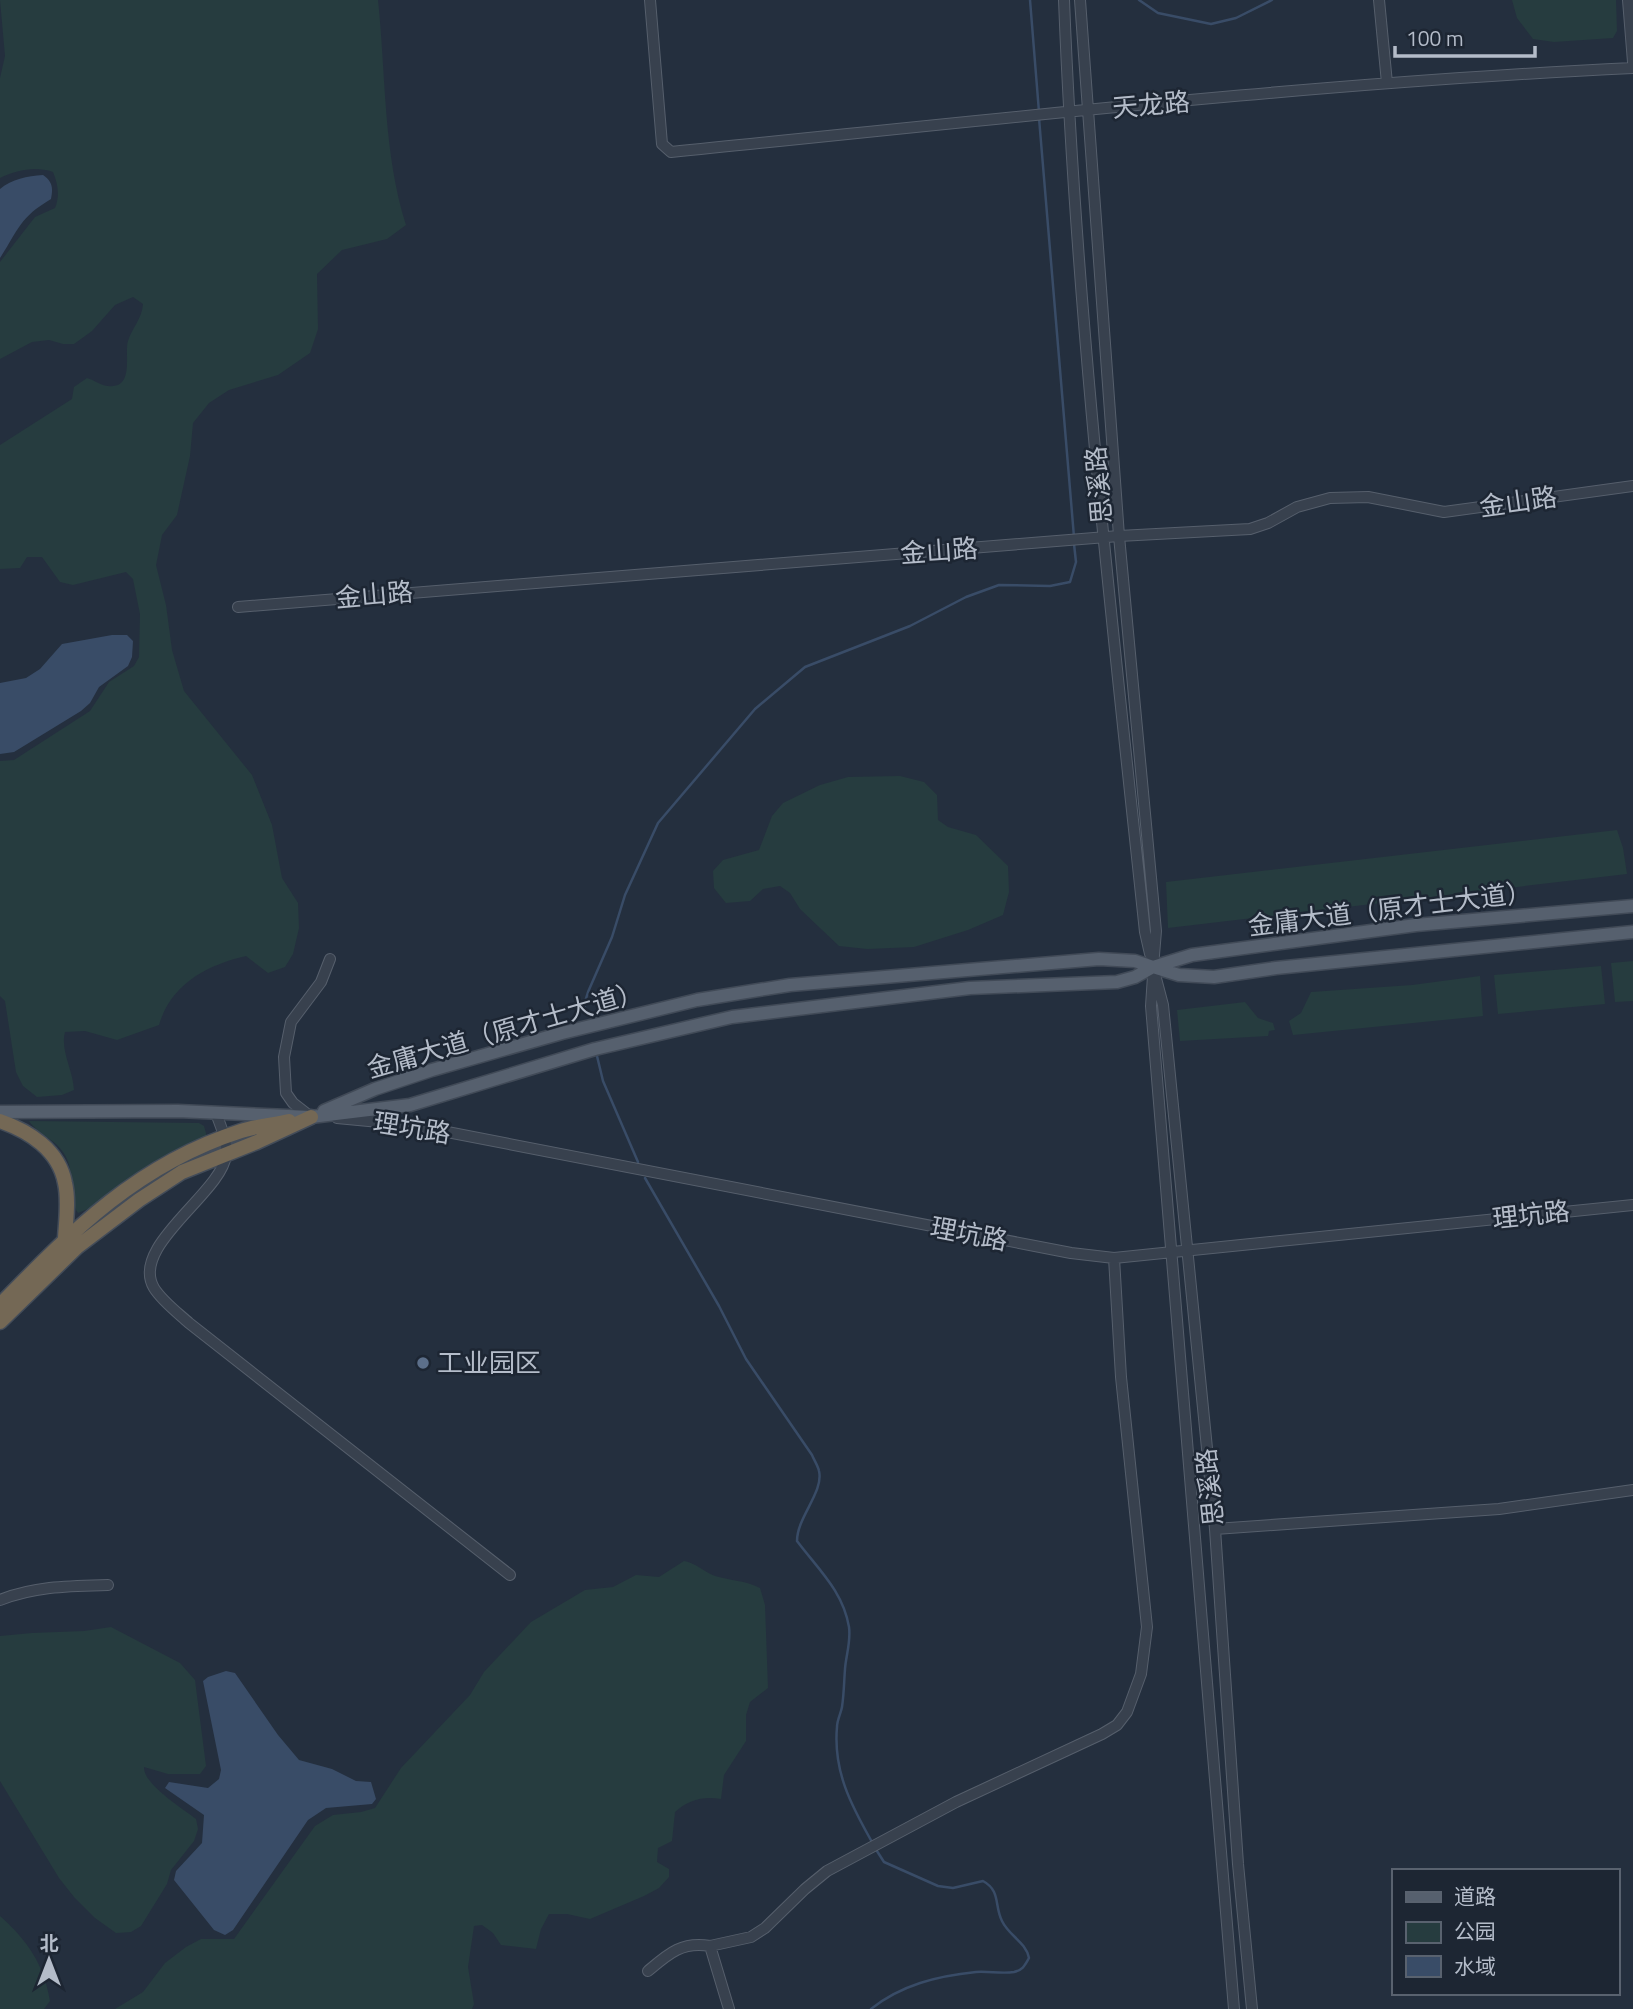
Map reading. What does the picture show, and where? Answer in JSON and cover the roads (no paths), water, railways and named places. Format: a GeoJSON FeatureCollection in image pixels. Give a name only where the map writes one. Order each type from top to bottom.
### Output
{"type":"FeatureCollection","features":[{"type":"Feature","properties":{"kind":"highway"},"geometry":{"type":"LineString","coordinates":[[0,1306],[65,1238],[99,1209],[154,1170],[242,1130],[311,1117]]}},
{"type":"Feature","properties":{"kind":"highway"},"geometry":{"type":"LineString","coordinates":[[0,1322],[77,1247],[181,1172],[311,1117]]}},
{"type":"Feature","properties":{"kind":"highway"},"geometry":{"type":"LineString","coordinates":[[0,1121],[21,1129],[45,1146],[56,1161],[65,1182],[65,1238]]}},
{"type":"Feature","properties":{"kind":"main road","name":"金庸大道（原才士大道）"},"geometry":{"type":"LineString","coordinates":[[311,1117],[410,1105],[591,1050],[732,1017],[970,988],[1108,983],[1135,977],[1153,967],[1192,955],[1416,925],[1633,906]]}},
{"type":"Feature","properties":{"kind":"main road","name":"金庸大道（原才士大道）"},"geometry":{"type":"LineString","coordinates":[[311,1117],[375,1089],[562,1033],[696,1000],[790,985],[1099,959],[1135,961],[1179,975],[1214,977],[1276,968],[1633,932]]}},
{"type":"Feature","properties":{"kind":"main road"},"geometry":{"type":"LineString","coordinates":[[586,1029],[591,1050]]}},
{"type":"Feature","properties":{"kind":"main road"},"geometry":{"type":"LineString","coordinates":[[0,1112],[216,1113],[311,1117]]}},
{"type":"Feature","properties":{"kind":"street","name":"天龙路"},"geometry":{"type":"LineString","coordinates":[[650,0],[662,144],[671,152],[1387,83],[1582,69],[1633,68]]}},
{"type":"Feature","properties":{"kind":"street","name":"思溪路"},"geometry":{"type":"LineString","coordinates":[[1064,0],[1068,113],[1103,538],[1146,932],[1163,1005],[1215,1529],[1238,1864],[1252,2009]]}},
{"type":"Feature","properties":{"kind":"street","name":"思溪路"},"geometry":{"type":"LineString","coordinates":[[1080,0],[1119,536],[1156,931],[1151,1006],[1234,2009]]}},
{"type":"Feature","properties":{"kind":"street"},"geometry":{"type":"LineString","coordinates":[[1379,0],[1387,83]]}},
{"type":"Feature","properties":{"kind":"street"},"geometry":{"type":"LineString","coordinates":[[1628,0],[1633,62]]}},
{"type":"Feature","properties":{"kind":"street","name":"金山路"},"geometry":{"type":"LineString","coordinates":[[238,607],[1119,536],[1250,529],[1268,523],[1297,507],[1330,498],[1368,497],[1444,512],[1633,486]]}},
{"type":"Feature","properties":{"kind":"street"},"geometry":{"type":"LineString","coordinates":[[311,1117],[292,1102],[286,1093],[284,1057],[291,1022],[321,982],[330,959]]}},
{"type":"Feature","properties":{"kind":"street"},"geometry":{"type":"LineString","coordinates":[[216,1113],[227,1154],[221,1169],[164,1238],[155,1254],[151,1280],[155,1290],[195,1328],[510,1575]]}},
{"type":"Feature","properties":{"kind":"street","name":"理坑路"},"geometry":{"type":"LineString","coordinates":[[311,1117],[411,1125],[1071,1253],[1114,1258],[1633,1205]]}},
{"type":"Feature","properties":{"kind":"street"},"geometry":{"type":"LineString","coordinates":[[648,1971],[678,1947],[698,1944],[710,1946],[751,1937],[765,1928],[827,1871],[956,1802],[1102,1734],[1117,1725],[1127,1712],[1141,1674],[1147,1627],[1121,1377],[1114,1258]]}},
{"type":"Feature","properties":{"kind":"street"},"geometry":{"type":"LineString","coordinates":[[1215,1529],[1499,1509],[1633,1490]]}},
{"type":"Feature","properties":{"kind":"street"},"geometry":{"type":"LineString","coordinates":[[0,1600],[22,1591],[49,1587],[108,1585]]}},
{"type":"Feature","properties":{"kind":"street"},"geometry":{"type":"LineString","coordinates":[[710,1946],[729,2009]]}},
{"type":"Feature","properties":{"kind":"water"},"geometry":{"type":"Polygon","coordinates":[[[43,175],[52,185],[51,199],[26,218],[0,258],[0,189],[20,179],[43,175]]]}},
{"type":"Feature","properties":{"kind":"water"},"geometry":{"type":"Polygon","coordinates":[[[127,635],[133,641],[132,657],[128,666],[99,687],[90,703],[81,711],[14,752],[0,754],[0,683],[26,678],[40,669],[62,644],[127,635]]]}},
{"type":"Feature","properties":{"kind":"water"},"geometry":{"type":"Polygon","coordinates":[[[226,1671],[235,1673],[278,1735],[299,1760],[332,1769],[356,1781],[371,1782],[376,1799],[372,1804],[326,1808],[308,1820],[233,1930],[225,1935],[214,1930],[174,1880],[176,1871],[202,1843],[204,1815],[165,1788],[169,1782],[208,1788],[219,1779],[221,1770],[203,1681],[226,1671]]]}},
{"type":"Feature","properties":{"kind":"waterway"},"geometry":{"type":"LineString","coordinates":[[1030,0],[1039,112]]}},
{"type":"Feature","properties":{"kind":"waterway"},"geometry":{"type":"LineString","coordinates":[[1139,0],[1158,13],[1211,24],[1236,18],[1272,0]]}},
{"type":"Feature","properties":{"kind":"waterway"},"geometry":{"type":"LineString","coordinates":[[1039,118],[1074,537]]}},
{"type":"Feature","properties":{"kind":"waterway"},"geometry":{"type":"LineString","coordinates":[[586,1011],[584,1005],[588,992],[612,937],[625,895],[658,823],[755,709],[805,667],[910,626],[966,597],[999,585],[1050,586],[1070,582],[1076,562],[1074,544]]}},
{"type":"Feature","properties":{"kind":"waterway"},"geometry":{"type":"LineString","coordinates":[[597,1056],[603,1081],[638,1162]]}},
{"type":"Feature","properties":{"kind":"waterway"},"geometry":{"type":"LineString","coordinates":[[645,1178],[719,1306],[746,1359],[812,1455],[818,1469],[818,1487],[801,1523],[797,1541],[829,1581],[846,1614],[849,1638],[836,1743],[845,1787],[872,1842]]}},
{"type":"Feature","properties":{"kind":"waterway"},"geometry":{"type":"LineString","coordinates":[[871,2009],[920,1983],[976,1972],[1014,1972],[1022,1969],[1029,1958],[1002,1921],[995,1894],[989,1885],[983,1881],[953,1888],[938,1886],[884,1862],[875,1848]]}},
{"type":"Feature","properties":{"kind":"place","name":"工业园区"},"geometry":{"type":"Point","coordinates":[423,1363]}}]}
